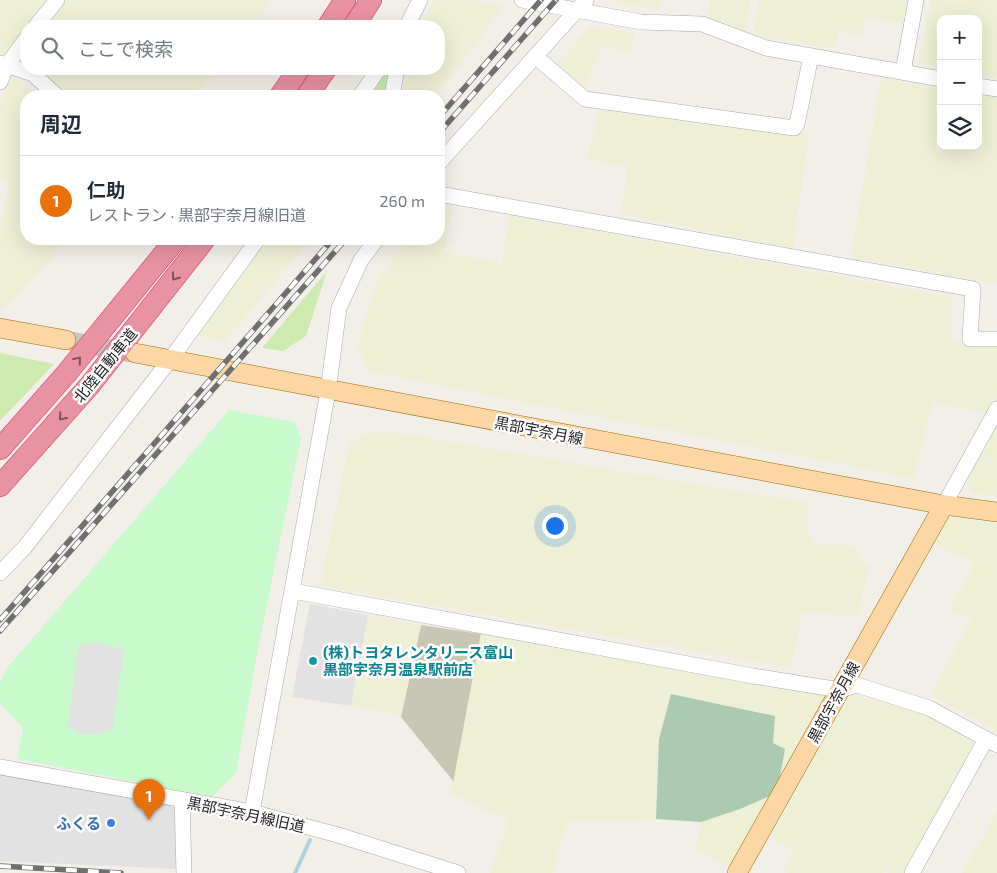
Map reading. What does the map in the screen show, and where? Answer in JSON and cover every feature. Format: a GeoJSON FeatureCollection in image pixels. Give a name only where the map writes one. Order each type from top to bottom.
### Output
{"type":"FeatureCollection","features":[{"type":"Feature","properties":{"kind":"highway"},"geometry":{"type":"LineString","coordinates":[[332,20],[345,0]]}},
{"type":"Feature","properties":{"kind":"highway"},"geometry":{"type":"LineString","coordinates":[[358,20],[371,0]]}},
{"type":"Feature","properties":{"kind":"highway"},"geometry":{"type":"LineString","coordinates":[[284,90],[295,75]]}},
{"type":"Feature","properties":{"kind":"highway"},"geometry":{"type":"LineString","coordinates":[[311,90],[322,75]]}},
{"type":"Feature","properties":{"kind":"highway","name":"北陸自動車道"},"geometry":{"type":"LineString","coordinates":[[0,449],[84,352],[171,245]]}},
{"type":"Feature","properties":{"kind":"highway","name":"北陸自動車道"},"geometry":{"type":"LineString","coordinates":[[0,486],[90,385],[200,245]]}},
{"type":"Feature","properties":{"kind":"main road"},"geometry":{"type":"LineString","coordinates":[[0,328],[66,340]]}},
{"type":"Feature","properties":{"kind":"main road","name":"黒部宇奈月線"},"geometry":{"type":"LineString","coordinates":[[135,354],[944,505],[997,512]]}},
{"type":"Feature","properties":{"kind":"main road","name":"黒部宇奈月線"},"geometry":{"type":"LineString","coordinates":[[737,873],[944,505]]}},
{"type":"Feature","properties":{"kind":"street"},"geometry":{"type":"LineString","coordinates":[[41,20],[56,0]]}},
{"type":"Feature","properties":{"kind":"street"},"geometry":{"type":"LineString","coordinates":[[410,20],[420,0]]}},
{"type":"Feature","properties":{"kind":"street"},"geometry":{"type":"LineString","coordinates":[[522,0],[582,5],[641,22],[702,24],[766,48],[937,78]]}},
{"type":"Feature","properties":{"kind":"street"},"geometry":{"type":"LineString","coordinates":[[903,72],[916,0]]}},
{"type":"Feature","properties":{"kind":"street"},"geometry":{"type":"LineString","coordinates":[[445,156],[582,5]]}},
{"type":"Feature","properties":{"kind":"street"},"geometry":{"type":"LineString","coordinates":[[0,82],[3,64],[20,46]]}},
{"type":"Feature","properties":{"kind":"street"},"geometry":{"type":"LineString","coordinates":[[535,56],[585,99],[794,128],[797,124],[811,56]]}},
{"type":"Feature","properties":{"kind":"street"},"geometry":{"type":"LineString","coordinates":[[3,64],[20,70]]}},
{"type":"Feature","properties":{"kind":"street"},"geometry":{"type":"LineString","coordinates":[[34,75],[51,90]]}},
{"type":"Feature","properties":{"kind":"street"},"geometry":{"type":"LineString","coordinates":[[364,90],[375,75]]}},
{"type":"Feature","properties":{"kind":"street"},"geometry":{"type":"LineString","coordinates":[[393,90],[396,75]]}},
{"type":"Feature","properties":{"kind":"street"},"geometry":{"type":"LineString","coordinates":[[982,87],[997,89]]}},
{"type":"Feature","properties":{"kind":"street"},"geometry":{"type":"LineString","coordinates":[[445,195],[973,288],[970,339],[997,339]]}},
{"type":"Feature","properties":{"kind":"street"},"geometry":{"type":"LineString","coordinates":[[0,573],[25,547],[170,360],[254,245]]}},
{"type":"Feature","properties":{"kind":"street"},"geometry":{"type":"LineString","coordinates":[[252,812],[328,391],[339,308],[361,260],[372,245]]}},
{"type":"Feature","properties":{"kind":"street"},"geometry":{"type":"LineString","coordinates":[[944,505],[997,410]]}},
{"type":"Feature","properties":{"kind":"street"},"geometry":{"type":"LineString","coordinates":[[292,591],[752,676],[840,690],[857,685],[920,705],[991,742],[912,873]]}},
{"type":"Feature","properties":{"kind":"street","name":"黒部宇奈月線旧道"},"geometry":{"type":"LineString","coordinates":[[0,767],[252,812],[338,835],[458,873]]}},
{"type":"Feature","properties":{"kind":"street"},"geometry":{"type":"LineString","coordinates":[[182,800],[184,873]]}},
{"type":"Feature","properties":{"kind":"shaded area"},"geometry":{"type":"Polygon","coordinates":[[[0,0],[49,0],[33,20],[20,20],[20,35],[4,55],[0,54],[0,0]]]}},
{"type":"Feature","properties":{"kind":"shaded area"},"geometry":{"type":"Polygon","coordinates":[[[65,0],[272,0],[257,20],[50,20],[65,0]]]}},
{"type":"Feature","properties":{"kind":"shaded area"},"geometry":{"type":"Polygon","coordinates":[[[433,0],[473,0],[505,6],[441,90],[405,90],[407,75],[445,75],[445,20],[422,20],[433,0]]]}},
{"type":"Feature","properties":{"kind":"shaded area"},"geometry":{"type":"Polygon","coordinates":[[[661,0],[660,11],[609,1],[661,0]]]}},
{"type":"Feature","properties":{"kind":"shaded area"},"geometry":{"type":"Polygon","coordinates":[[[710,0],[751,0],[745,34],[707,20],[710,0]]]}},
{"type":"Feature","properties":{"kind":"shaded area"},"geometry":{"type":"Polygon","coordinates":[[[759,0],[907,0],[903,25],[866,17],[861,37],[839,31],[834,49],[753,36],[759,0]]]}},
{"type":"Feature","properties":{"kind":"shaded area"},"geometry":{"type":"Polygon","coordinates":[[[931,0],[997,0],[997,78],[982,75],[982,15],[937,15],[937,67],[918,63],[931,0]]]}},
{"type":"Feature","properties":{"kind":"shaded area"},"geometry":{"type":"Polygon","coordinates":[[[590,27],[635,33],[630,52],[601,46],[586,88],[557,64],[590,27]]]}},
{"type":"Feature","properties":{"kind":"shaded area"},"geometry":{"type":"Polygon","coordinates":[[[46,75],[213,75],[201,90],[62,90],[46,75]]]}},
{"type":"Feature","properties":{"kind":"shaded area"},"geometry":{"type":"Polygon","coordinates":[[[11,76],[29,90],[20,90],[20,245],[63,245],[2,311],[0,311],[0,225],[10,182],[0,178],[0,104],[11,76]]]}},
{"type":"Feature","properties":{"kind":"shaded area"},"geometry":{"type":"Polygon","coordinates":[[[881,78],[937,87],[937,150],[982,150],[982,95],[997,97],[997,281],[990,283],[851,257],[881,78]]]}},
{"type":"Feature","properties":{"kind":"shaded area"},"geometry":{"type":"Polygon","coordinates":[[[614,108],[809,134],[793,249],[621,214],[627,167],[587,159],[598,111],[614,108]]]}},
{"type":"Feature","properties":{"kind":"shaded area"},"geometry":{"type":"Polygon","coordinates":[[[445,204],[453,205],[444,252],[502,264],[509,215],[952,297],[951,341],[997,343],[997,398],[988,414],[933,403],[914,479],[370,372],[357,346],[376,284],[404,245],[445,245],[445,204]]]}},
{"type":"Feature","properties":{"kind":"shaded area"},"geometry":{"type":"Polygon","coordinates":[[[262,245],[307,245],[225,341],[194,335],[262,245]]]}},
{"type":"Feature","properties":{"kind":"shaded area"},"geometry":{"type":"Polygon","coordinates":[[[997,426],[997,496],[971,494],[966,482],[997,426]]]}},
{"type":"Feature","properties":{"kind":"shaded area"},"geometry":{"type":"Polygon","coordinates":[[[383,430],[808,503],[807,533],[814,543],[855,546],[862,563],[869,566],[858,618],[803,611],[791,668],[320,586],[349,444],[362,435],[383,430]]]}},
{"type":"Feature","properties":{"kind":"shaded area"},"geometry":{"type":"Polygon","coordinates":[[[948,517],[997,523],[997,731],[931,695],[971,619],[950,609],[975,563],[933,544],[948,517]]]}},
{"type":"Feature","properties":{"kind":"shaded area"},"geometry":{"type":"Polygon","coordinates":[[[310,604],[368,615],[351,706],[292,697],[310,604]]]}},
{"type":"Feature","properties":{"kind":"shaded area"},"geometry":{"type":"Polygon","coordinates":[[[368,615],[421,625],[401,716],[351,706],[368,615]]]}},
{"type":"Feature","properties":{"kind":"shaded area"},"geometry":{"type":"Polygon","coordinates":[[[421,625],[481,634],[454,782],[401,717],[421,625]]]}},
{"type":"Feature","properties":{"kind":"shaded area"},"geometry":{"type":"Polygon","coordinates":[[[481,634],[830,695],[777,793],[785,749],[773,743],[775,716],[671,694],[659,739],[656,819],[567,822],[553,873],[490,873],[508,821],[451,794],[481,634]]]}},
{"type":"Feature","properties":{"kind":"shaded area"},"geometry":{"type":"Polygon","coordinates":[[[95,642],[124,650],[112,730],[97,734],[81,734],[68,726],[78,646],[95,642]]]}},
{"type":"Feature","properties":{"kind":"shaded area"},"geometry":{"type":"Polygon","coordinates":[[[849,694],[918,712],[974,743],[905,873],[890,873],[883,870],[882,873],[789,873],[782,870],[794,852],[771,838],[849,694]]]}},
{"type":"Feature","properties":{"kind":"shaded area"},"geometry":{"type":"Polygon","coordinates":[[[0,772],[175,805],[177,869],[0,861],[0,772]]]}},
{"type":"Feature","properties":{"kind":"shaded area"},"geometry":{"type":"Polygon","coordinates":[[[777,793],[733,870],[696,849],[701,822],[740,809],[777,793]]]}},
{"type":"Feature","properties":{"kind":"shaded area"},"geometry":{"type":"Polygon","coordinates":[[[997,811],[997,873],[962,873],[997,811]]]}},
{"type":"Feature","properties":{"kind":"green space"},"geometry":{"type":"Polygon","coordinates":[[[382,75],[388,75],[385,90],[372,90],[382,75]]]}},
{"type":"Feature","properties":{"kind":"green space"},"geometry":{"type":"Polygon","coordinates":[[[327,271],[306,336],[283,351],[262,348],[327,271]]]}},
{"type":"Feature","properties":{"kind":"green space"},"geometry":{"type":"Polygon","coordinates":[[[0,353],[54,364],[0,421],[0,353]]]}},
{"type":"Feature","properties":{"kind":"green space"},"geometry":{"type":"Polygon","coordinates":[[[229,410],[295,422],[301,438],[257,654],[236,773],[212,797],[17,759],[23,728],[0,703],[0,682],[7,668],[229,410]]]}},
{"type":"Feature","properties":{"kind":"green space"},"geometry":{"type":"Polygon","coordinates":[[[671,694],[775,716],[773,743],[785,749],[777,793],[740,809],[701,822],[656,819],[659,739],[671,694]]]}},
{"type":"Feature","properties":{"kind":"waterway"},"geometry":{"type":"LineString","coordinates":[[295,873],[310,840]]}},
{"type":"Feature","properties":{"kind":"tunnel"},"geometry":{"type":"LineString","coordinates":[[66,340],[131,353]]}},
{"type":"Feature","properties":{"kind":"railway"},"geometry":{"type":"LineString","coordinates":[[445,110],[541,0]]}},
{"type":"Feature","properties":{"kind":"railway"},"geometry":{"type":"LineString","coordinates":[[445,126],[556,0]]}},
{"type":"Feature","properties":{"kind":"railway"},"geometry":{"type":"LineString","coordinates":[[0,620],[328,245]]}},
{"type":"Feature","properties":{"kind":"railway"},"geometry":{"type":"LineString","coordinates":[[0,631],[341,245]]}},
{"type":"Feature","properties":{"kind":"railway"},"geometry":{"type":"LineString","coordinates":[[0,866],[121,873]]}},
{"type":"Feature","properties":{"kind":"place","name":"(株)トヨタレンタリース富山 黒部宇奈月温泉駅前店"},"geometry":{"type":"Point","coordinates":[313,661]}},
{"type":"Feature","properties":{"kind":"place","name":"仁助"},"geometry":{"type":"Point","coordinates":[149,820]}},
{"type":"Feature","properties":{"kind":"place","name":"ふくる"},"geometry":{"type":"Point","coordinates":[111,823]}}]}
